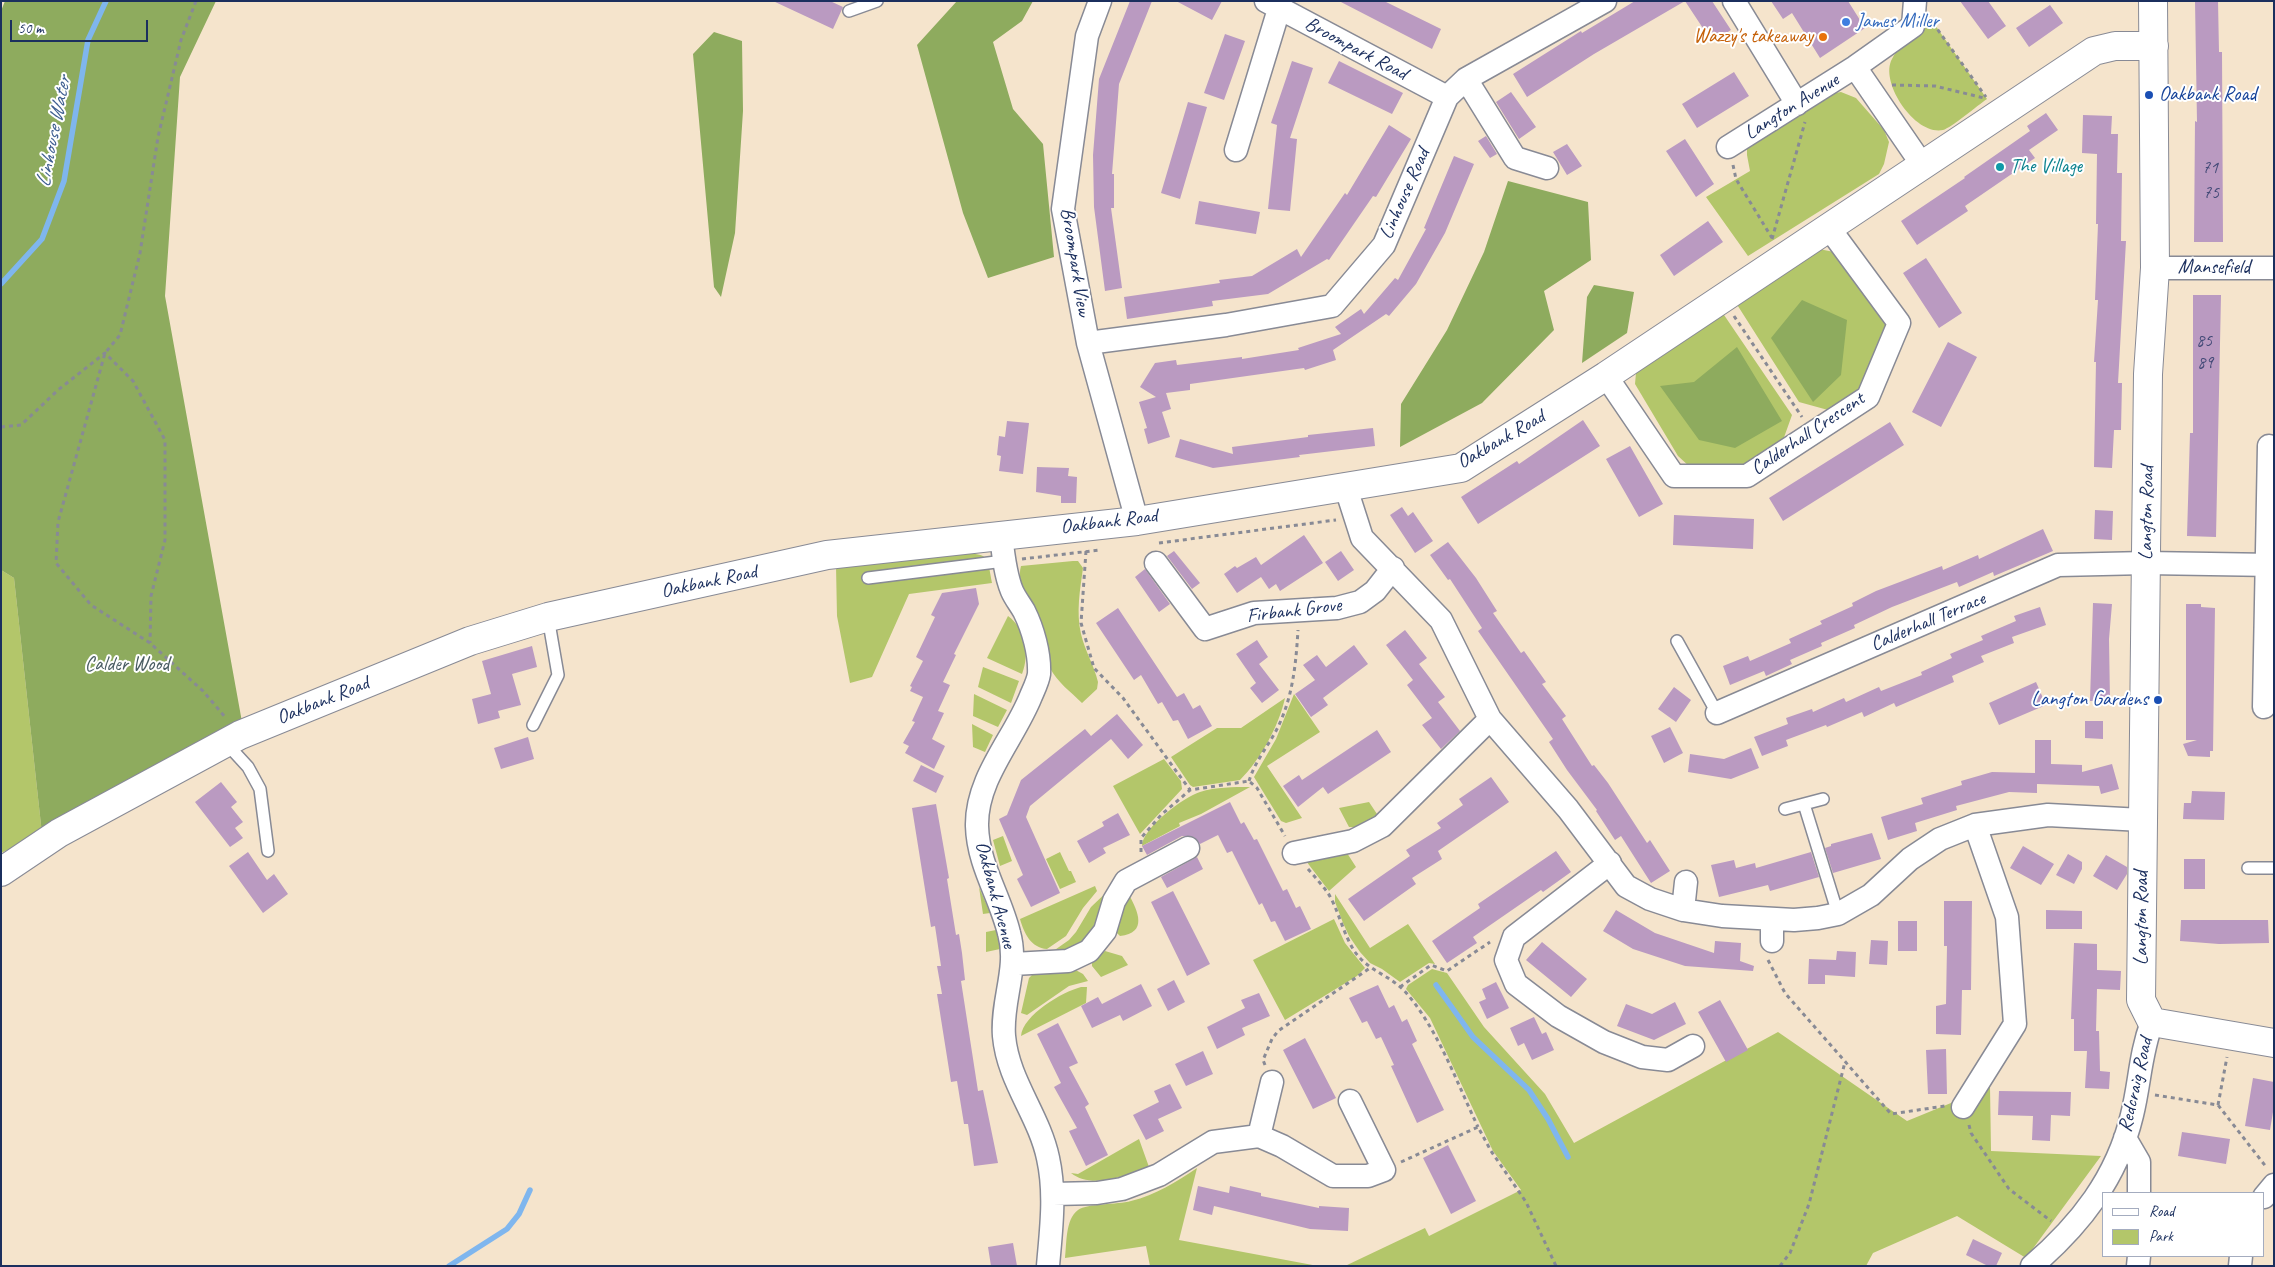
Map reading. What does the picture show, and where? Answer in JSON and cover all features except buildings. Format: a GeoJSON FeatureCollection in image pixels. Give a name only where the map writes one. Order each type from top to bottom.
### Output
{"type":"FeatureCollection","features":[{"type":"Feature","properties":{"kind":"street","name":"Broompark View"},"geometry":{"type":"LineString","coordinates":[[1100,1],[1087,36],[1063,208],[1088,343],[1137,520]]}},
{"type":"Feature","properties":{"kind":"street","name":"Linhouse Road"},"geometry":{"type":"LineString","coordinates":[[1088,343],[1226,325],[1332,306],[1384,245],[1447,97],[1466,79],[1605,1]]}},
{"type":"Feature","properties":{"kind":"street"},"geometry":{"type":"LineString","coordinates":[[1734,1],[1806,98]]}},
{"type":"Feature","properties":{"kind":"street","name":"Langton Road"},"geometry":{"type":"LineString","coordinates":[[2152,1022],[2141,1000],[2148,374],[2155,268],[2153,1]]}},
{"type":"Feature","properties":{"kind":"street"},"geometry":{"type":"LineString","coordinates":[[1236,150],[1273,5]]}},
{"type":"Feature","properties":{"kind":"street","name":"Broompark Road"},"geometry":{"type":"LineString","coordinates":[[1273,5],[1447,97]]}},
{"type":"Feature","properties":{"kind":"street","name":"Langton Avenue"},"geometry":{"type":"LineString","coordinates":[[1728,147],[1855,67],[1913,26],[1915,8]]}},
{"type":"Feature","properties":{"kind":"street","name":"Oakbank Road"},"geometry":{"type":"LineString","coordinates":[[1,872],[60,833],[232,738],[470,640],[548,617],[827,556],[1001,535],[1086,539],[1137,520],[1345,485],[1461,468],[1723,299],[2094,51],[2115,46],[2154,46]]}},
{"type":"Feature","properties":{"kind":"street","name":"Langton Avenue"},"geometry":{"type":"LineString","coordinates":[[1855,67],[1923,166]]}},
{"type":"Feature","properties":{"kind":"street"},"geometry":{"type":"LineString","coordinates":[[1466,79],[1515,158],[1547,168]]}},
{"type":"Feature","properties":{"kind":"street","name":"Calderhall Crescent"},"geometry":{"type":"LineString","coordinates":[[1606,376],[1674,476],[1747,476],[1868,397],[1899,323],[1829,228]]}},
{"type":"Feature","properties":{"kind":"street","name":"Mansefield"},"geometry":{"type":"LineString","coordinates":[[2155,268],[2274,268]]}},
{"type":"Feature","properties":{"kind":"street"},"geometry":{"type":"LineString","coordinates":[[2264,706],[2271,565],[2269,446]]}},
{"type":"Feature","properties":{"kind":"street"},"geometry":{"type":"LineString","coordinates":[[1345,485],[1354,518],[1362,538],[1393,568],[1441,620],[1490,719],[1568,809],[1626,886],[1650,899],[1683,910],[1745,917],[1770,940],[1794,920],[1838,914],[1871,895],[1910,859],[1940,839],[1975,825],[2048,815],[2142,820]]}},
{"type":"Feature","properties":{"kind":"street","name":"Oakbank Avenue"},"geometry":{"type":"LineString","coordinates":[[1001,535],[1004,561],[1012,591],[1025,613],[1036,645],[1039,676],[1027,707],[990,775],[980,800],[977,825],[980,851],[1010,934],[1013,964],[1004,1034],[1008,1063],[1040,1131],[1048,1158],[1053,1194],[1048,1266]]}},
{"type":"Feature","properties":{"kind":"street","name":"Firbank Grove"},"geometry":{"type":"LineString","coordinates":[[1154,553],[1205,629],[1254,613],[1300,612],[1336,608],[1360,602],[1375,591],[1393,568]]}},
{"type":"Feature","properties":{"kind":"street","name":"Calderhall Terrace"},"geometry":{"type":"LineString","coordinates":[[1717,713],[2058,565],[2146,563],[2271,565]]}},
{"type":"Feature","properties":{"kind":"street"},"geometry":{"type":"LineString","coordinates":[[1294,852],[1353,841],[1382,826],[1490,719]]}},
{"type":"Feature","properties":{"kind":"street"},"geometry":{"type":"LineString","coordinates":[[1963,1107],[2015,1024],[2007,917],[1975,825]]}},
{"type":"Feature","properties":{"kind":"street"},"geometry":{"type":"LineString","coordinates":[[1013,964],[1068,961],[1089,951],[1105,932],[1114,900],[1126,881],[1188,848]]}},
{"type":"Feature","properties":{"kind":"street"},"geometry":{"type":"LineString","coordinates":[[1610,863],[1514,937],[1506,960],[1516,984],[1558,1016],[1604,1042],[1642,1057],[1668,1060],[1693,1046]]}},
{"type":"Feature","properties":{"kind":"street"},"geometry":{"type":"LineString","coordinates":[[1683,910],[1686,882]]}},
{"type":"Feature","properties":{"kind":"street"},"geometry":{"type":"LineString","coordinates":[[2152,1022],[2274,1043]]}},
{"type":"Feature","properties":{"kind":"street","name":"Redcraig Road"},"geometry":{"type":"LineString","coordinates":[[2032,1266],[2068,1234],[2108,1181],[2132,1116],[2143,1045],[2152,1022]]}},
{"type":"Feature","properties":{"kind":"street"},"geometry":{"type":"LineString","coordinates":[[1259,1136],[1272,1082]]}},
{"type":"Feature","properties":{"kind":"street"},"geometry":{"type":"LineString","coordinates":[[1053,1194],[1097,1193],[1122,1190],[1159,1175],[1213,1142],[1259,1136],[1282,1146],[1333,1176],[1368,1176],[1384,1170],[1350,1101]]}},
{"type":"Feature","properties":{"kind":"street"},"geometry":{"type":"LineString","coordinates":[[2124,1138],[2139,1162],[2139,1192]]}},
{"type":"Feature","properties":{"kind":"street"},"geometry":{"type":"LineString","coordinates":[[2265,1194],[2271,1177]]}},
{"type":"Feature","properties":{"kind":"lane"},"geometry":{"type":"LineString","coordinates":[[850,12],[877,1]]}},
{"type":"Feature","properties":{"kind":"lane"},"geometry":{"type":"LineString","coordinates":[[868,578],[1004,561]]}},
{"type":"Feature","properties":{"kind":"lane"},"geometry":{"type":"LineString","coordinates":[[533,725],[558,675],[548,617]]}},
{"type":"Feature","properties":{"kind":"lane"},"geometry":{"type":"LineString","coordinates":[[1677,641],[1717,713]]}},
{"type":"Feature","properties":{"kind":"lane"},"geometry":{"type":"LineString","coordinates":[[232,738],[260,789],[268,851]]}},
{"type":"Feature","properties":{"kind":"lane"},"geometry":{"type":"LineString","coordinates":[[1785,809],[1823,799]]}},
{"type":"Feature","properties":{"kind":"lane"},"geometry":{"type":"LineString","coordinates":[[1804,804],[1838,914]]}},
{"type":"Feature","properties":{"kind":"lane"},"geometry":{"type":"LineString","coordinates":[[2248,868],[2274,868]]}},
{"type":"Feature","properties":{"kind":"path"},"geometry":{"type":"LineString","coordinates":[[1,427],[21,425],[58,390],[105,353],[120,335],[140,253],[158,137],[181,40],[196,1]]}},
{"type":"Feature","properties":{"kind":"path"},"geometry":{"type":"LineString","coordinates":[[1871,91],[1889,84],[1935,86],[1987,99],[1928,15],[1915,8]]}},
{"type":"Feature","properties":{"kind":"path"},"geometry":{"type":"LineString","coordinates":[[1762,273],[1806,98]]}},
{"type":"Feature","properties":{"kind":"path"},"geometry":{"type":"LineString","coordinates":[[1728,147],[1736,179],[1772,238]]}},
{"type":"Feature","properties":{"kind":"path"},"geometry":{"type":"LineString","coordinates":[[1723,299],[1813,433]]}},
{"type":"Feature","properties":{"kind":"path"},"geometry":{"type":"LineString","coordinates":[[105,353],[58,522],[56,563],[91,605],[150,643],[203,691],[232,738]]}},
{"type":"Feature","properties":{"kind":"path"},"geometry":{"type":"LineString","coordinates":[[105,353],[133,381],[164,440],[165,540],[151,596],[150,643]]}},
{"type":"Feature","properties":{"kind":"path"},"geometry":{"type":"LineString","coordinates":[[1154,553],[1354,518]]}},
{"type":"Feature","properties":{"kind":"path"},"geometry":{"type":"LineString","coordinates":[[1004,561],[1086,539],[1105,549]]}},
{"type":"Feature","properties":{"kind":"path"},"geometry":{"type":"LineString","coordinates":[[1086,539],[1081,623],[1094,668],[1122,698],[1190,790]]}},
{"type":"Feature","properties":{"kind":"path"},"geometry":{"type":"LineString","coordinates":[[1249,781],[1253,769],[1279,724],[1289,698],[1296,665],[1300,612]]}},
{"type":"Feature","properties":{"kind":"path"},"geometry":{"type":"LineString","coordinates":[[1149,869],[1139,848],[1141,838],[1161,814],[1190,790],[1249,781],[1257,788],[1294,852],[1328,894],[1344,932],[1356,952],[1370,968],[1400,987],[1424,1015],[1490,1151],[1526,1202],[1556,1266]]}},
{"type":"Feature","properties":{"kind":"path"},"geometry":{"type":"LineString","coordinates":[[1400,987],[1431,965],[1447,971],[1497,938],[1512,943]]}},
{"type":"Feature","properties":{"kind":"path"},"geometry":{"type":"LineString","coordinates":[[1770,940],[1785,993],[1891,1114],[1940,1105],[1963,1107],[1971,1133],[2009,1189],[2068,1234]]}},
{"type":"Feature","properties":{"kind":"path"},"geometry":{"type":"LineString","coordinates":[[1272,1082],[1263,1060],[1272,1039],[1278,1031],[1370,968]]}},
{"type":"Feature","properties":{"kind":"path"},"geometry":{"type":"LineString","coordinates":[[2218,1105],[2231,1035]]}},
{"type":"Feature","properties":{"kind":"path"},"geometry":{"type":"LineString","coordinates":[[1780,1266],[1790,1253],[1809,1204],[1845,1062]]}},
{"type":"Feature","properties":{"kind":"path"},"geometry":{"type":"LineString","coordinates":[[2136,1091],[2218,1105],[2271,1177]]}},
{"type":"Feature","properties":{"kind":"path"},"geometry":{"type":"LineString","coordinates":[[1384,1170],[1478,1126]]}},
{"type":"Feature","properties":{"kind":"green space","name":"Calder Wood"},"geometry":{"type":"Polygon","coordinates":[[[5,1],[216,1],[180,77],[165,296],[242,722],[42,834],[14,578],[1,570],[1,11],[5,1]]]}},
{"type":"Feature","properties":{"kind":"green space"},"geometry":{"type":"Polygon","coordinates":[[[957,1],[1033,1],[1022,21],[993,42],[1013,109],[1043,144],[1054,257],[988,278],[963,213],[917,45],[957,1]]]}},
{"type":"Feature","properties":{"kind":"green space"},"geometry":{"type":"Polygon","coordinates":[[[1928,15],[1987,99],[1943,130],[1932,130],[1921,125],[1911,116],[1895,93],[1889,69],[1896,53],[1921,29],[1928,15]]]}},
{"type":"Feature","properties":{"kind":"green space"},"geometry":{"type":"Polygon","coordinates":[[[714,32],[742,41],[743,111],[735,233],[721,297],[714,287],[693,54],[714,32]]]}},
{"type":"Feature","properties":{"kind":"green space"},"geometry":{"type":"Polygon","coordinates":[[[1841,92],[1856,98],[1884,130],[1889,142],[1884,164],[1879,174],[1748,256],[1706,197],[1750,171],[1747,145],[1823,95],[1841,92]]]}},
{"type":"Feature","properties":{"kind":"green space"},"geometry":{"type":"Polygon","coordinates":[[[1508,181],[1588,202],[1591,260],[1544,291],[1554,330],[1482,403],[1400,447],[1401,404],[1447,330],[1484,252],[1508,181]]]}},
{"type":"Feature","properties":{"kind":"green space"},"geometry":{"type":"Polygon","coordinates":[[[1819,249],[1839,253],[1892,329],[1867,387],[1828,410],[1799,402],[1736,303],[1819,249]]]}},
{"type":"Feature","properties":{"kind":"green space"},"geometry":{"type":"Polygon","coordinates":[[[1594,285],[1634,292],[1627,333],[1582,363],[1587,297],[1594,285]]]}},
{"type":"Feature","properties":{"kind":"green space"},"geometry":{"type":"Polygon","coordinates":[[[1802,300],[1847,320],[1841,375],[1813,402],[1771,338],[1802,300]]]}},
{"type":"Feature","properties":{"kind":"green space"},"geometry":{"type":"Polygon","coordinates":[[[1722,312],[1792,415],[1782,443],[1739,469],[1690,467],[1678,456],[1635,384],[1636,373],[1642,364],[1722,312]]]}},
{"type":"Feature","properties":{"kind":"green space"},"geometry":{"type":"Polygon","coordinates":[[[1737,347],[1782,421],[1735,448],[1699,440],[1660,386],[1694,382],[1737,347]]]}},
{"type":"Feature","properties":{"kind":"green space"},"geometry":{"type":"Polygon","coordinates":[[[978,554],[986,558],[992,583],[909,594],[872,677],[850,683],[837,616],[836,566],[978,554]]]}},
{"type":"Feature","properties":{"kind":"green space"},"geometry":{"type":"Polygon","coordinates":[[[1078,561],[1083,568],[1079,601],[1080,626],[1098,682],[1097,689],[1082,703],[1060,682],[1050,668],[1043,626],[1023,590],[1020,574],[1021,566],[1078,561]]]}},
{"type":"Feature","properties":{"kind":"green space"},"geometry":{"type":"Polygon","coordinates":[[[1,570],[14,578],[42,834],[1,853],[1,570]]]}},
{"type":"Feature","properties":{"kind":"green space"},"geometry":{"type":"Polygon","coordinates":[[[1008,616],[1019,628],[1025,642],[1026,658],[1022,674],[987,658],[1008,616]]]}},
{"type":"Feature","properties":{"kind":"green space"},"geometry":{"type":"Polygon","coordinates":[[[983,667],[1019,681],[1011,703],[978,687],[983,667]]]}},
{"type":"Feature","properties":{"kind":"green space"},"geometry":{"type":"Polygon","coordinates":[[[974,694],[1007,710],[998,727],[973,716],[974,694]]]}},
{"type":"Feature","properties":{"kind":"green space"},"geometry":{"type":"Polygon","coordinates":[[[1294,694],[1320,732],[1267,766],[1302,818],[1286,823],[1281,821],[1254,777],[1276,739],[1294,694]]]}},
{"type":"Feature","properties":{"kind":"green space"},"geometry":{"type":"Polygon","coordinates":[[[1285,698],[1268,742],[1255,763],[1240,780],[1193,787],[1190,785],[1171,757],[1217,728],[1241,728],[1285,698]]]}},
{"type":"Feature","properties":{"kind":"green space"},"geometry":{"type":"Polygon","coordinates":[[[972,724],[993,735],[985,752],[973,747],[972,724]]]}},
{"type":"Feature","properties":{"kind":"green space"},"geometry":{"type":"Polygon","coordinates":[[[1164,759],[1181,781],[1182,789],[1140,834],[1113,786],[1164,759]]]}},
{"type":"Feature","properties":{"kind":"green space"},"geometry":{"type":"Polygon","coordinates":[[[1250,787],[1201,814],[1179,823],[1180,826],[1142,846],[1144,839],[1156,822],[1193,795],[1218,788],[1250,787]]]}},
{"type":"Feature","properties":{"kind":"green space"},"geometry":{"type":"Polygon","coordinates":[[[1369,802],[1379,817],[1356,827],[1349,827],[1339,808],[1369,802]]]}},
{"type":"Feature","properties":{"kind":"green space"},"geometry":{"type":"Polygon","coordinates":[[[1003,836],[1012,861],[1000,866],[993,840],[1003,836]]]}},
{"type":"Feature","properties":{"kind":"green space"},"geometry":{"type":"Polygon","coordinates":[[[1060,852],[1076,882],[1060,889],[1046,859],[1060,852]]]}},
{"type":"Feature","properties":{"kind":"green space"},"geometry":{"type":"Polygon","coordinates":[[[1347,853],[1356,867],[1329,891],[1306,861],[1347,853]]]}},
{"type":"Feature","properties":{"kind":"green space"},"geometry":{"type":"Polygon","coordinates":[[[1095,886],[1097,891],[1083,908],[1066,936],[1047,949],[1032,943],[1020,919],[1095,886]]]}},
{"type":"Feature","properties":{"kind":"green space"},"geometry":{"type":"Polygon","coordinates":[[[1113,886],[1094,929],[1083,945],[1049,954],[1069,940],[1091,907],[1113,886]]]}},
{"type":"Feature","properties":{"kind":"green space"},"geometry":{"type":"Polygon","coordinates":[[[979,887],[990,913],[983,914],[979,887]]]}},
{"type":"Feature","properties":{"kind":"green space"},"geometry":{"type":"Polygon","coordinates":[[[1335,894],[1370,948],[1408,924],[1435,964],[1429,963],[1400,982],[1370,963],[1349,936],[1335,902],[1335,894]]]}},
{"type":"Feature","properties":{"kind":"green space"},"geometry":{"type":"Polygon","coordinates":[[[1129,895],[1137,914],[1138,926],[1129,934],[1120,936],[1115,931],[1118,911],[1129,895]]]}},
{"type":"Feature","properties":{"kind":"green space"},"geometry":{"type":"Polygon","coordinates":[[[1334,919],[1345,943],[1365,968],[1357,976],[1285,1020],[1253,960],[1334,919]]]}},
{"type":"Feature","properties":{"kind":"green space"},"geometry":{"type":"Polygon","coordinates":[[[996,930],[1000,949],[986,952],[986,932],[996,930]]]}},
{"type":"Feature","properties":{"kind":"green space"},"geometry":{"type":"Polygon","coordinates":[[[1105,951],[1122,956],[1128,965],[1101,977],[1092,966],[1092,961],[1105,951]]]}},
{"type":"Feature","properties":{"kind":"green space"},"geometry":{"type":"Polygon","coordinates":[[[1072,968],[1083,974],[1088,981],[1069,986],[1027,1015],[1021,1013],[1029,978],[1033,974],[1072,968]]]}},
{"type":"Feature","properties":{"kind":"green space"},"geometry":{"type":"Polygon","coordinates":[[[1432,969],[1447,973],[1484,1027],[1545,1094],[1574,1143],[1778,1032],[1907,1121],[1990,1087],[1991,1151],[2101,1156],[2026,1258],[1957,1216],[1873,1253],[1866,1266],[1345,1266],[1425,1228],[1429,1236],[1521,1190],[1493,1151],[1430,1018],[1406,989],[1408,985],[1432,969]]]}},
{"type":"Feature","properties":{"kind":"green space"},"geometry":{"type":"Polygon","coordinates":[[[1081,987],[1087,987],[1086,1003],[1021,1036],[1023,1028],[1036,1013],[1054,999],[1081,987]]]}},
{"type":"Feature","properties":{"kind":"green space"},"geometry":{"type":"Polygon","coordinates":[[[1139,1139],[1149,1167],[1120,1177],[1099,1181],[1079,1178],[1071,1173],[1078,1174],[1139,1139]]]}},
{"type":"Feature","properties":{"kind":"green space"},"geometry":{"type":"Polygon","coordinates":[[[1197,1168],[1179,1240],[1318,1266],[1150,1266],[1146,1246],[1065,1258],[1069,1226],[1074,1214],[1078,1210],[1089,1206],[1125,1202],[1149,1195],[1166,1188],[1197,1168]]]}},
{"type":"Feature","properties":{"kind":"waterway","name":"Linhouse Water"},"geometry":{"type":"LineString","coordinates":[[1,284],[42,239],[64,181],[88,40],[106,1]]}},
{"type":"Feature","properties":{"kind":"waterway"},"geometry":{"type":"LineString","coordinates":[[1436,985],[1473,1037],[1529,1090],[1548,1119],[1568,1157]]}},
{"type":"Feature","properties":{"kind":"waterway"},"geometry":{"type":"LineString","coordinates":[[449,1266],[507,1229],[519,1214],[530,1190]]}},
{"type":"Feature","properties":{"kind":"place","name":"James Miller"},"geometry":{"type":"Point","coordinates":[1846,22]}},
{"type":"Feature","properties":{"kind":"place","name":"Wazzy's takeaway"},"geometry":{"type":"Point","coordinates":[1823,37]}},
{"type":"Feature","properties":{"kind":"place","name":"Oakbank Road"},"geometry":{"type":"Point","coordinates":[2149,95]}},
{"type":"Feature","properties":{"kind":"place","name":"The Village"},"geometry":{"type":"Point","coordinates":[2000,167]}},
{"type":"Feature","properties":{"kind":"place","name":"Langton Gardens"},"geometry":{"type":"Point","coordinates":[2158,700]}}]}
